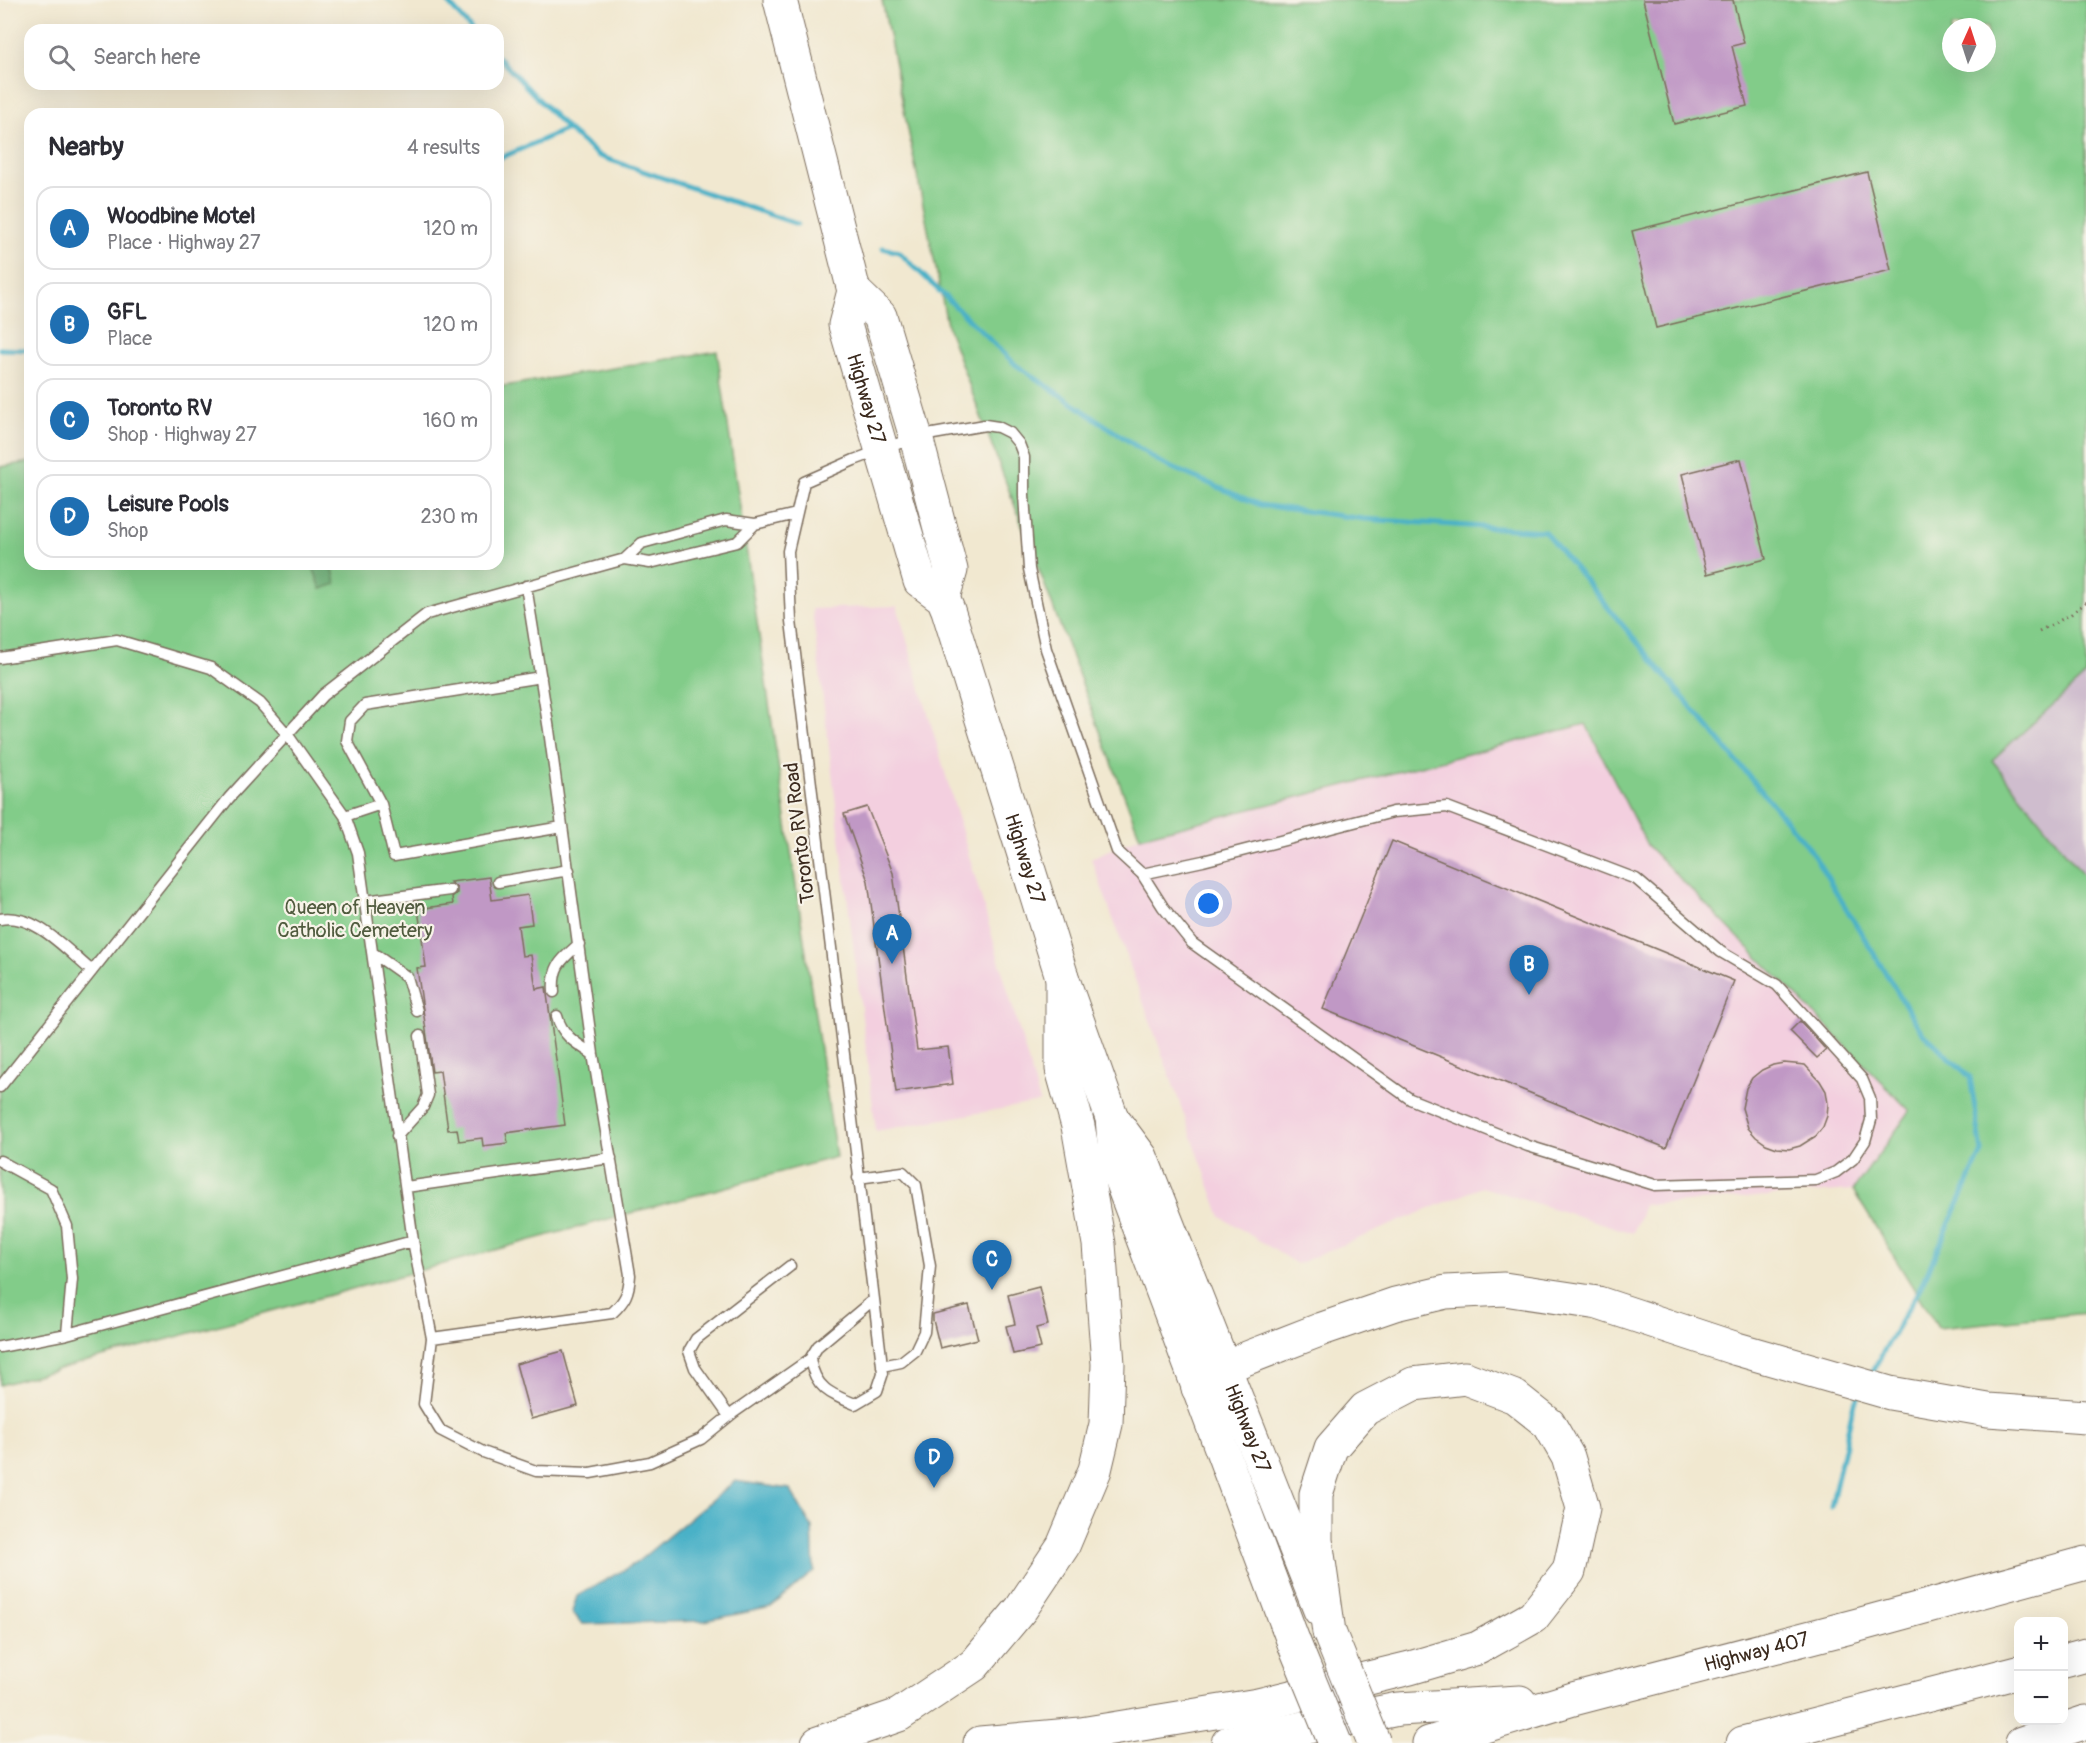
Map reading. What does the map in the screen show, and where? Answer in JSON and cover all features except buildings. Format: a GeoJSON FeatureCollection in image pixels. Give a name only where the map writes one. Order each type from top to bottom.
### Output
{"type":"FeatureCollection","features":[{"type":"Feature","properties":{"kind":"main road","name":"Highway 27"},"geometry":{"type":"LineString","coordinates":[[780,0],[854,291],[845,325],[920,581],[943,598]]}},
{"type":"Feature","properties":{"kind":"main road","name":"Highway 27"},"geometry":{"type":"LineString","coordinates":[[854,291],[880,316],[916,437],[951,570],[943,598],[1062,977],[1112,1119],[1116,1167],[1294,1643],[1335,1743]]}},
{"type":"Feature","properties":{"kind":"main road"},"geometry":{"type":"LineString","coordinates":[[818,1743],[899,1715],[974,1665],[1022,1610],[1064,1546],[1095,1470],[1106,1424],[1108,1364],[1099,1244],[1078,1126],[1062,1069],[1062,977]]}},
{"type":"Feature","properties":{"kind":"main road","name":"Highway 27"},"geometry":{"type":"LineString","coordinates":[[1112,1119],[1141,1157],[1374,1743]]}},
{"type":"Feature","properties":{"kind":"main road"},"geometry":{"type":"LineString","coordinates":[[1198,1388],[1224,1367],[1395,1304],[1446,1292],[1504,1289],[1598,1303],[1737,1349],[1890,1393],[1988,1410],[2086,1417]]}},
{"type":"Feature","properties":{"kind":"main road"},"geometry":{"type":"LineString","coordinates":[[981,1743],[1081,1734],[1258,1705],[1410,1668],[1488,1643],[1533,1617],[1569,1571],[1583,1508],[1568,1457],[1549,1424],[1515,1397],[1465,1378],[1413,1384],[1365,1409],[1331,1448],[1316,1494],[1316,1540],[1329,1632]]}},
{"type":"Feature","properties":{"kind":"main road","name":"Highway 407"},"geometry":{"type":"LineString","coordinates":[[1429,1743],[1573,1700],[2086,1563]]}},
{"type":"Feature","properties":{"kind":"main road"},"geometry":{"type":"LineString","coordinates":[[2068,1660],[2086,1655]]}},
{"type":"Feature","properties":{"kind":"main road"},"geometry":{"type":"LineString","coordinates":[[1743,1743],[2014,1673]]}},
{"type":"Feature","properties":{"kind":"main road"},"geometry":{"type":"LineString","coordinates":[[1228,1743],[1398,1709],[1573,1700]]}},
{"type":"Feature","properties":{"kind":"main road"},"geometry":{"type":"LineString","coordinates":[[2022,1743],[2086,1722]]}},
{"type":"Feature","properties":{"kind":"lane","name":"Toronto RV Road"},"geometry":{"type":"LineString","coordinates":[[810,1359],[812,1371],[829,1394],[855,1404],[877,1391],[883,1373],[791,621],[788,551],[804,482],[916,437],[985,425],[1004,430],[1019,444],[1024,457],[1029,569],[1046,649],[1117,851],[1142,874],[1163,907],[1192,943],[1410,1100],[1527,1146],[1654,1185],[1816,1180],[1836,1172],[1853,1159],[1865,1141],[1871,1120],[1870,1098],[1862,1079],[1777,985],[1721,952],[1636,879],[1447,807],[1393,812],[1203,861],[1142,874]]}},
{"type":"Feature","properties":{"kind":"lane"},"geometry":{"type":"LineString","coordinates":[[625,559],[642,543],[726,520],[755,524],[796,514]]}},
{"type":"Feature","properties":{"kind":"lane"},"geometry":{"type":"LineString","coordinates":[[0,1087],[229,798],[323,694],[427,614],[625,559],[650,563],[737,542],[755,524]]}},
{"type":"Feature","properties":{"kind":"lane"},"geometry":{"type":"LineString","coordinates":[[432,1338],[612,1313],[625,1301],[630,1290],[630,1275],[593,1054],[569,870],[526,586]]}},
{"type":"Feature","properties":{"kind":"lane"},"geometry":{"type":"LineString","coordinates":[[0,658],[117,640],[211,668],[260,703],[287,734],[345,816],[358,853],[397,1137],[413,1241],[432,1338],[424,1404],[440,1430],[483,1452],[536,1471],[590,1473],[651,1462],[701,1439],[729,1416],[810,1359],[818,1346],[873,1300]]}},
{"type":"Feature","properties":{"kind":"lane"},"geometry":{"type":"LineString","coordinates":[[541,677],[365,705],[350,721],[347,741],[381,804],[394,856],[562,827]]}},
{"type":"Feature","properties":{"kind":"lane"},"geometry":{"type":"LineString","coordinates":[[345,816],[381,804]]}},
{"type":"Feature","properties":{"kind":"lane"},"geometry":{"type":"LineString","coordinates":[[498,882],[569,870]]}},
{"type":"Feature","properties":{"kind":"lane"},"geometry":{"type":"LineString","coordinates":[[365,901],[450,890]]}},
{"type":"Feature","properties":{"kind":"lane"},"geometry":{"type":"LineString","coordinates":[[0,919],[8,918],[35,924],[92,971]]}},
{"type":"Feature","properties":{"kind":"lane"},"geometry":{"type":"LineString","coordinates":[[554,992],[553,980],[556,967],[579,944]]}},
{"type":"Feature","properties":{"kind":"lane"},"geometry":{"type":"LineString","coordinates":[[373,953],[408,977],[417,1011]]}},
{"type":"Feature","properties":{"kind":"lane"},"geometry":{"type":"LineString","coordinates":[[557,1016],[559,1025],[570,1039],[593,1054]]}},
{"type":"Feature","properties":{"kind":"lane"},"geometry":{"type":"LineString","coordinates":[[397,1137],[423,1107],[428,1095],[420,1036]]}},
{"type":"Feature","properties":{"kind":"lane"},"geometry":{"type":"LineString","coordinates":[[405,1187],[611,1158]]}},
{"type":"Feature","properties":{"kind":"lane"},"geometry":{"type":"LineString","coordinates":[[0,1161],[51,1189],[68,1226],[72,1279],[67,1334]]}},
{"type":"Feature","properties":{"kind":"lane"},"geometry":{"type":"LineString","coordinates":[[858,1178],[903,1172],[916,1185],[930,1266],[924,1332],[915,1351],[901,1362],[882,1366]]}},
{"type":"Feature","properties":{"kind":"lane"},"geometry":{"type":"LineString","coordinates":[[0,1347],[67,1334],[413,1241]]}},
{"type":"Feature","properties":{"kind":"lane"},"geometry":{"type":"LineString","coordinates":[[729,1416],[695,1368],[689,1351],[696,1339],[790,1266]]}},
{"type":"Feature","properties":{"kind":"path"},"geometry":{"type":"LineString","coordinates":[[2039,631],[2070,615],[2086,602]]}},
{"type":"Feature","properties":{"kind":"shaded area"},"geometry":{"type":"Polygon","coordinates":[[[897,606],[1040,1102],[876,1131],[812,609],[897,606]]]}},
{"type":"Feature","properties":{"kind":"shaded area"},"geometry":{"type":"Polygon","coordinates":[[[2086,675],[2086,878],[1992,760],[2086,675]]]}},
{"type":"Feature","properties":{"kind":"shaded area"},"geometry":{"type":"Polygon","coordinates":[[[1586,724],[1647,845],[1911,1111],[1853,1190],[1644,1205],[1633,1233],[1482,1187],[1297,1264],[1221,1217],[1091,858],[1140,837],[1586,724]]]}},
{"type":"Feature","properties":{"kind":"green space"},"geometry":{"type":"Polygon","coordinates":[[[882,0],[2086,0],[2086,675],[1992,760],[2086,878],[2086,1313],[1938,1328],[1853,1190],[1910,1111],[1647,845],[1586,724],[1140,837],[948,329],[882,0]]]}},
{"type":"Feature","properties":{"kind":"green space","name":"Queen of Heaven Catholic Cemetery"},"geometry":{"type":"Polygon","coordinates":[[[717,351],[836,1157],[0,1385],[0,467],[24,463],[24,570],[504,570],[504,386],[717,351]]]}},
{"type":"Feature","properties":{"kind":"green space"},"geometry":{"type":"Polygon","coordinates":[[[314,570],[333,570],[336,584],[321,589],[314,570]]]}},
{"type":"Feature","properties":{"kind":"water"},"geometry":{"type":"Polygon","coordinates":[[[735,1481],[790,1489],[812,1527],[814,1571],[771,1607],[704,1621],[583,1624],[572,1612],[577,1596],[636,1563],[735,1481]]]}},
{"type":"Feature","properties":{"kind":"waterway"},"geometry":{"type":"LineString","coordinates":[[446,0],[467,24]]}},
{"type":"Feature","properties":{"kind":"waterway"},"geometry":{"type":"LineString","coordinates":[[504,63],[567,129],[599,156],[797,224]]}},
{"type":"Feature","properties":{"kind":"waterway"},"geometry":{"type":"LineString","coordinates":[[504,156],[567,129]]}},
{"type":"Feature","properties":{"kind":"waterway"},"geometry":{"type":"LineString","coordinates":[[883,248],[899,252],[1016,365],[1161,463],[1260,505],[1364,519],[1544,531],[1810,849],[1921,1031],[1970,1077],[1982,1152],[1921,1286],[1869,1377]]}},
{"type":"Feature","properties":{"kind":"waterway"},"geometry":{"type":"LineString","coordinates":[[0,349],[24,350]]}},
{"type":"Feature","properties":{"kind":"waterway"},"geometry":{"type":"LineString","coordinates":[[1831,1507],[1854,1403],[1859,1395]]}},
{"type":"Feature","properties":{"kind":"place","name":"Woodbine Motel"},"geometry":{"type":"Point","coordinates":[892,964]}},
{"type":"Feature","properties":{"kind":"place","name":"GFL"},"geometry":{"type":"Point","coordinates":[1529,995]}},
{"type":"Feature","properties":{"kind":"place","name":"Toronto RV"},"geometry":{"type":"Point","coordinates":[992,1290]}},
{"type":"Feature","properties":{"kind":"place","name":"Leisure Pools"},"geometry":{"type":"Point","coordinates":[934,1488]}}]}
